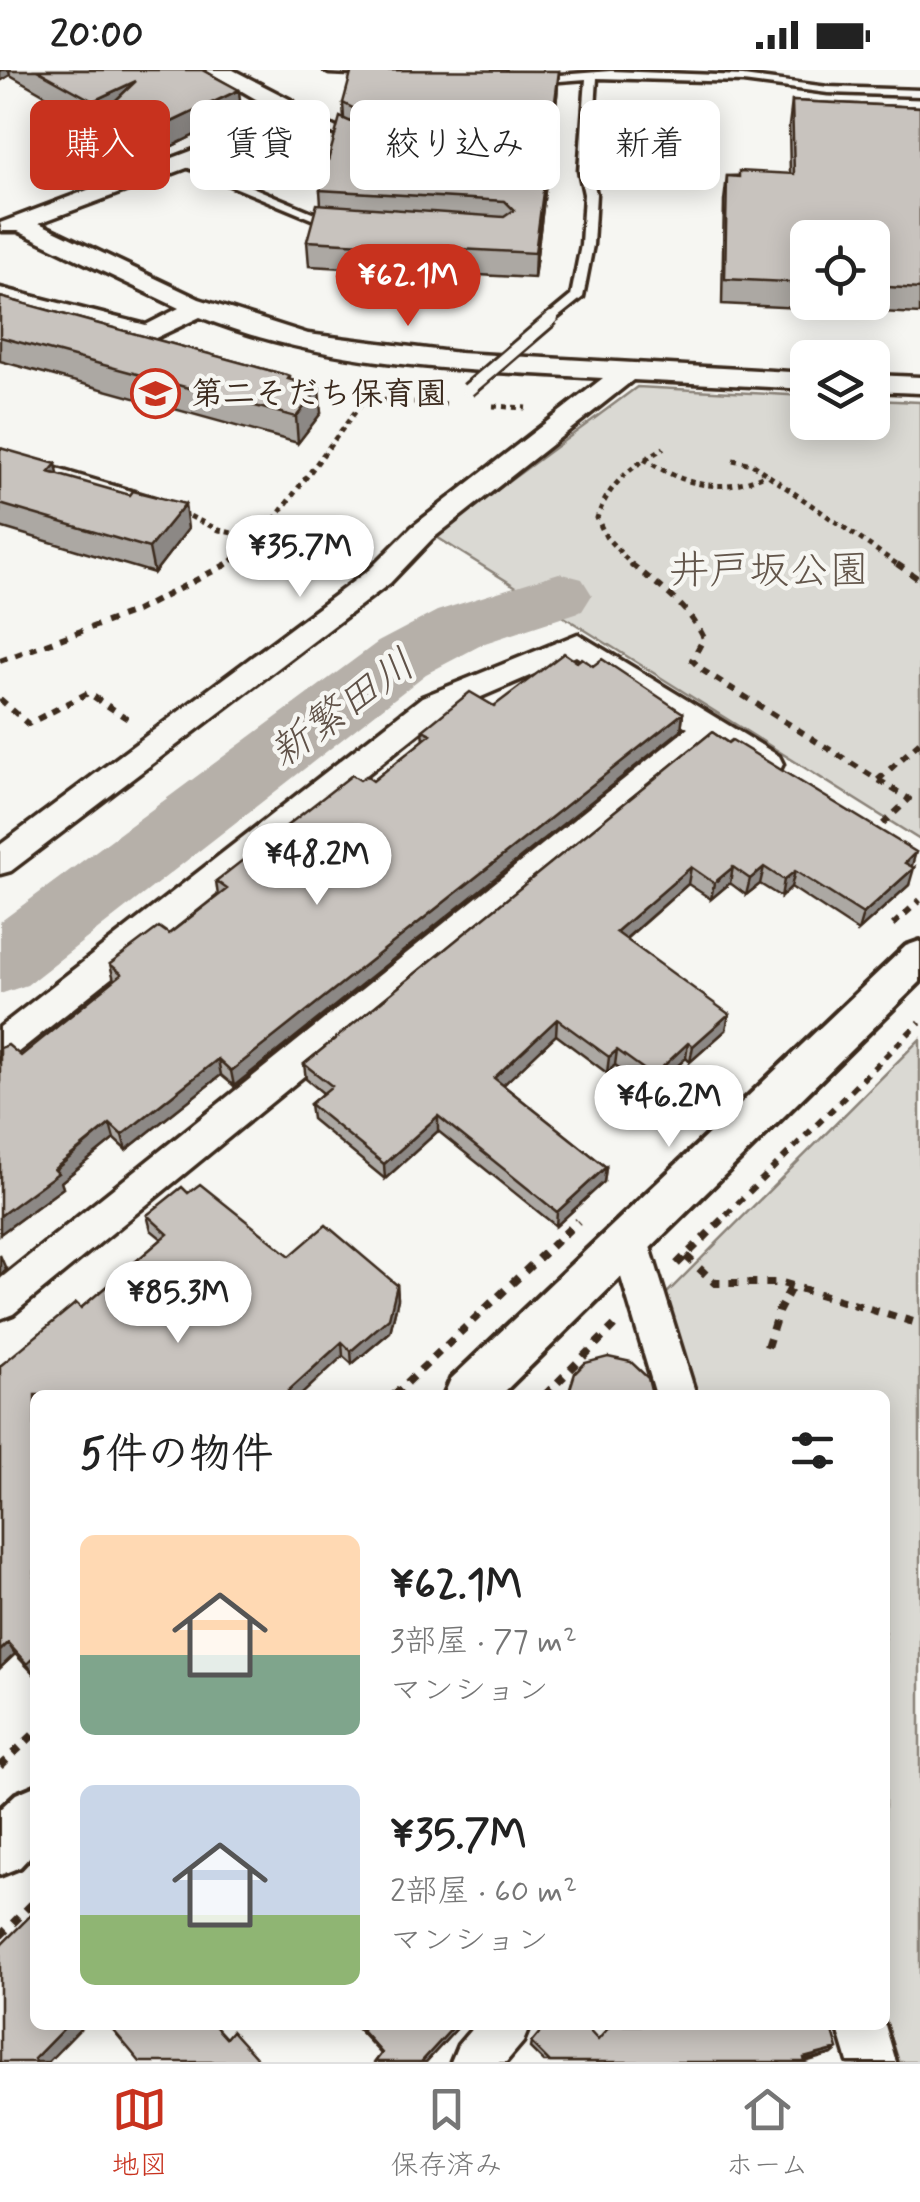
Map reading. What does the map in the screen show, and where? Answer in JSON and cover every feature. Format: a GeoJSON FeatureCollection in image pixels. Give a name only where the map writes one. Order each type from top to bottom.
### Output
{"type":"FeatureCollection","features":[{"type":"Feature","properties":{"kind":"street"},"geometry":{"type":"LineString","coordinates":[[217,70],[249,77],[278,100]]}},
{"type":"Feature","properties":{"kind":"street"},"geometry":{"type":"LineString","coordinates":[[10,226],[190,159]]}},
{"type":"Feature","properties":{"kind":"street"},"geometry":{"type":"LineString","coordinates":[[10,226],[198,308],[287,336],[386,355],[626,374],[790,380]]}},
{"type":"Feature","properties":{"kind":"street"},"geometry":{"type":"LineString","coordinates":[[0,295],[149,333],[198,308]]}},
{"type":"Feature","properties":{"kind":"street"},"geometry":{"type":"LineString","coordinates":[[0,862],[390,566],[422,533],[626,374]]}},
{"type":"Feature","properties":{"kind":"street"},"geometry":{"type":"LineString","coordinates":[[890,385],[920,386]]}},
{"type":"Feature","properties":{"kind":"street"},"geometry":{"type":"LineString","coordinates":[[0,1047],[434,705],[578,644],[793,779]]}},
{"type":"Feature","properties":{"kind":"street"},"geometry":{"type":"LineString","coordinates":[[0,1302],[709,728]]}},
{"type":"Feature","properties":{"kind":"street"},"geometry":{"type":"LineString","coordinates":[[473,1390],[920,958]]}},
{"type":"Feature","properties":{"kind":"street"},"geometry":{"type":"LineString","coordinates":[[629,1240],[675,1390]]}},
{"type":"Feature","properties":{"kind":"street"},"geometry":{"type":"LineString","coordinates":[[0,1847],[30,1818]]}},
{"type":"Feature","properties":{"kind":"street"},"geometry":{"type":"LineString","coordinates":[[474,2062],[502,2030]]}},
{"type":"Feature","properties":{"kind":"street"},"geometry":{"type":"LineString","coordinates":[[862,2030],[872,2062]]}},
{"type":"Feature","properties":{"kind":"lane"},"geometry":{"type":"LineString","coordinates":[[329,70],[386,73]]}},
{"type":"Feature","properties":{"kind":"lane"},"geometry":{"type":"LineString","coordinates":[[468,390],[577,297],[587,245],[590,194],[585,171],[592,76]]}},
{"type":"Feature","properties":{"kind":"lane"},"geometry":{"type":"LineString","coordinates":[[520,79],[743,79],[802,88],[920,93]]}},
{"type":"Feature","properties":{"kind":"lane"},"geometry":{"type":"LineString","coordinates":[[183,162],[326,224],[345,225]]}},
{"type":"Feature","properties":{"kind":"lane"},"geometry":{"type":"LineString","coordinates":[[0,456],[168,506]]}},
{"type":"Feature","properties":{"kind":"path"},"geometry":{"type":"LineString","coordinates":[[0,661],[188,589],[243,555],[260,539],[365,399],[459,404]]}},
{"type":"Feature","properties":{"kind":"path"},"geometry":{"type":"LineString","coordinates":[[478,406],[534,409]]}},
{"type":"Feature","properties":{"kind":"path"},"geometry":{"type":"LineString","coordinates":[[664,448],[613,482],[597,518],[613,551],[691,610],[704,638],[692,660],[909,799],[877,830]]}},
{"type":"Feature","properties":{"kind":"path"},"geometry":{"type":"LineString","coordinates":[[644,458],[697,488],[724,490],[767,474]]}},
{"type":"Feature","properties":{"kind":"path"},"geometry":{"type":"LineString","coordinates":[[733,460],[752,464],[920,580]]}},
{"type":"Feature","properties":{"kind":"path"},"geometry":{"type":"LineString","coordinates":[[168,506],[220,530],[260,539]]}},
{"type":"Feature","properties":{"kind":"path"},"geometry":{"type":"LineString","coordinates":[[243,555],[290,572],[338,543],[390,566]]}},
{"type":"Feature","properties":{"kind":"path"},"geometry":{"type":"LineString","coordinates":[[0,699],[28,724],[88,693],[161,741]]}},
{"type":"Feature","properties":{"kind":"path"},"geometry":{"type":"LineString","coordinates":[[878,780],[920,742]]}},
{"type":"Feature","properties":{"kind":"path"},"geometry":{"type":"LineString","coordinates":[[550,1390],[920,1022]]}},
{"type":"Feature","properties":{"kind":"path"},"geometry":{"type":"LineString","coordinates":[[686,1256],[715,1283],[792,1286],[920,1324]]}},
{"type":"Feature","properties":{"kind":"path"},"geometry":{"type":"LineString","coordinates":[[767,1346],[792,1286]]}},
{"type":"Feature","properties":{"kind":"path"},"geometry":{"type":"LineString","coordinates":[[0,1766],[30,1738]]}},
{"type":"Feature","properties":{"kind":"path"},"geometry":{"type":"LineString","coordinates":[[0,1936],[30,1906]]}},
{"type":"Feature","properties":{"kind":"green space","name":"井戸坂公園"},"geometry":{"type":"Polygon","coordinates":[[[637,387],[790,395],[790,440],[890,440],[890,401],[920,402],[920,840],[435,536],[637,387]]]}},
{"type":"Feature","properties":{"kind":"green space"},"geometry":{"type":"Polygon","coordinates":[[[920,1039],[920,2062],[899,2062],[889,2030],[890,1390],[691,1390],[663,1297],[920,1039]]]}},
{"type":"Feature","properties":{"kind":"building"},"geometry":{"type":"Polygon","coordinates":[[[37,70],[202,70],[239,90],[218,100],[190,100],[190,113],[170,123],[170,100],[116,100],[136,81],[91,100],[37,70]]]}},
{"type":"Feature","properties":{"kind":"building"},"geometry":{"type":"Polygon","coordinates":[[[352,70],[559,71],[555,100],[350,100],[350,106],[343,103],[352,70]]]}},
{"type":"Feature","properties":{"kind":"building"},"geometry":{"type":"Polygon","coordinates":[[[792,101],[920,107],[920,289],[890,287],[890,220],[790,220],[790,282],[725,279],[727,176],[739,177],[739,171],[794,174],[792,101]]]}},
{"type":"Feature","properties":{"kind":"building"},"geometry":{"type":"Polygon","coordinates":[[[340,117],[350,121],[350,190],[543,190],[535,253],[307,241],[317,204],[504,217],[514,210],[505,201],[320,190],[330,190],[330,154],[340,117]]]}},
{"type":"Feature","properties":{"kind":"building"},"geometry":{"type":"Polygon","coordinates":[[[0,297],[290,376],[288,379],[319,388],[296,417],[0,337],[0,297]]]}},
{"type":"Feature","properties":{"kind":"building"},"geometry":{"type":"Polygon","coordinates":[[[0,448],[56,464],[49,472],[130,495],[133,491],[185,504],[149,548],[0,504],[0,448]]]}},
{"type":"Feature","properties":{"kind":"building"},"geometry":{"type":"Polygon","coordinates":[[[564,653],[593,666],[602,659],[683,713],[231,1071],[218,1059],[122,1135],[110,1124],[54,1169],[58,1173],[0,1216],[0,1048],[8,1045],[21,1056],[122,974],[110,964],[159,927],[169,934],[227,889],[216,881],[352,775],[373,781],[431,734],[423,730],[470,692],[494,706],[564,653]]]}},
{"type":"Feature","properties":{"kind":"building"},"geometry":{"type":"Polygon","coordinates":[[[712,732],[728,743],[732,740],[916,852],[905,863],[914,868],[863,914],[795,871],[784,880],[764,867],[750,879],[733,867],[714,883],[691,867],[616,932],[729,1014],[693,1046],[688,1043],[653,1076],[617,1050],[609,1057],[557,1019],[494,1078],[606,1167],[557,1212],[438,1116],[384,1164],[310,1104],[332,1086],[304,1064],[712,732]]]}},
{"type":"Feature","properties":{"kind":"building"},"geometry":{"type":"Polygon","coordinates":[[[200,1184],[290,1256],[326,1225],[397,1285],[389,1318],[351,1351],[342,1342],[289,1390],[30,1390],[27,1664],[8,1643],[0,1651],[0,1366],[76,1303],[81,1308],[168,1234],[147,1215],[182,1187],[188,1193],[200,1184]]]}},
{"type":"Feature","properties":{"kind":"building"},"geometry":{"type":"Polygon","coordinates":[[[608,1357],[631,1362],[648,1378],[651,1390],[570,1390],[575,1373],[585,1363],[608,1357]]]}},
{"type":"Feature","properties":{"kind":"building"},"geometry":{"type":"Polygon","coordinates":[[[30,1916],[30,2030],[62,2030],[34,2059],[36,2062],[0,2062],[0,1946],[30,1916]]]}},
{"type":"Feature","properties":{"kind":"building"},"geometry":{"type":"Polygon","coordinates":[[[113,2030],[219,2030],[226,2038],[232,2031],[260,2062],[140,2062],[113,2030]]]}},
{"type":"Feature","properties":{"kind":"building"},"geometry":{"type":"Polygon","coordinates":[[[361,2030],[450,2030],[421,2062],[375,2062],[382,2053],[361,2030]]]}},
{"type":"Feature","properties":{"kind":"building"},"geometry":{"type":"Polygon","coordinates":[[[542,2030],[589,2030],[598,2040],[607,2030],[832,2030],[838,2049],[804,2058],[805,2062],[550,2062],[531,2043],[542,2030]]]}},
{"type":"Feature","properties":{"kind":"waterway","name":"新繁田川"},"geometry":{"type":"LineString","coordinates":[[0,964],[402,658],[461,627],[559,595]]}},
{"type":"Feature","properties":{"kind":"place","name":"第二そだち保育園"},"geometry":{"type":"Point","coordinates":[156,393]}}]}
